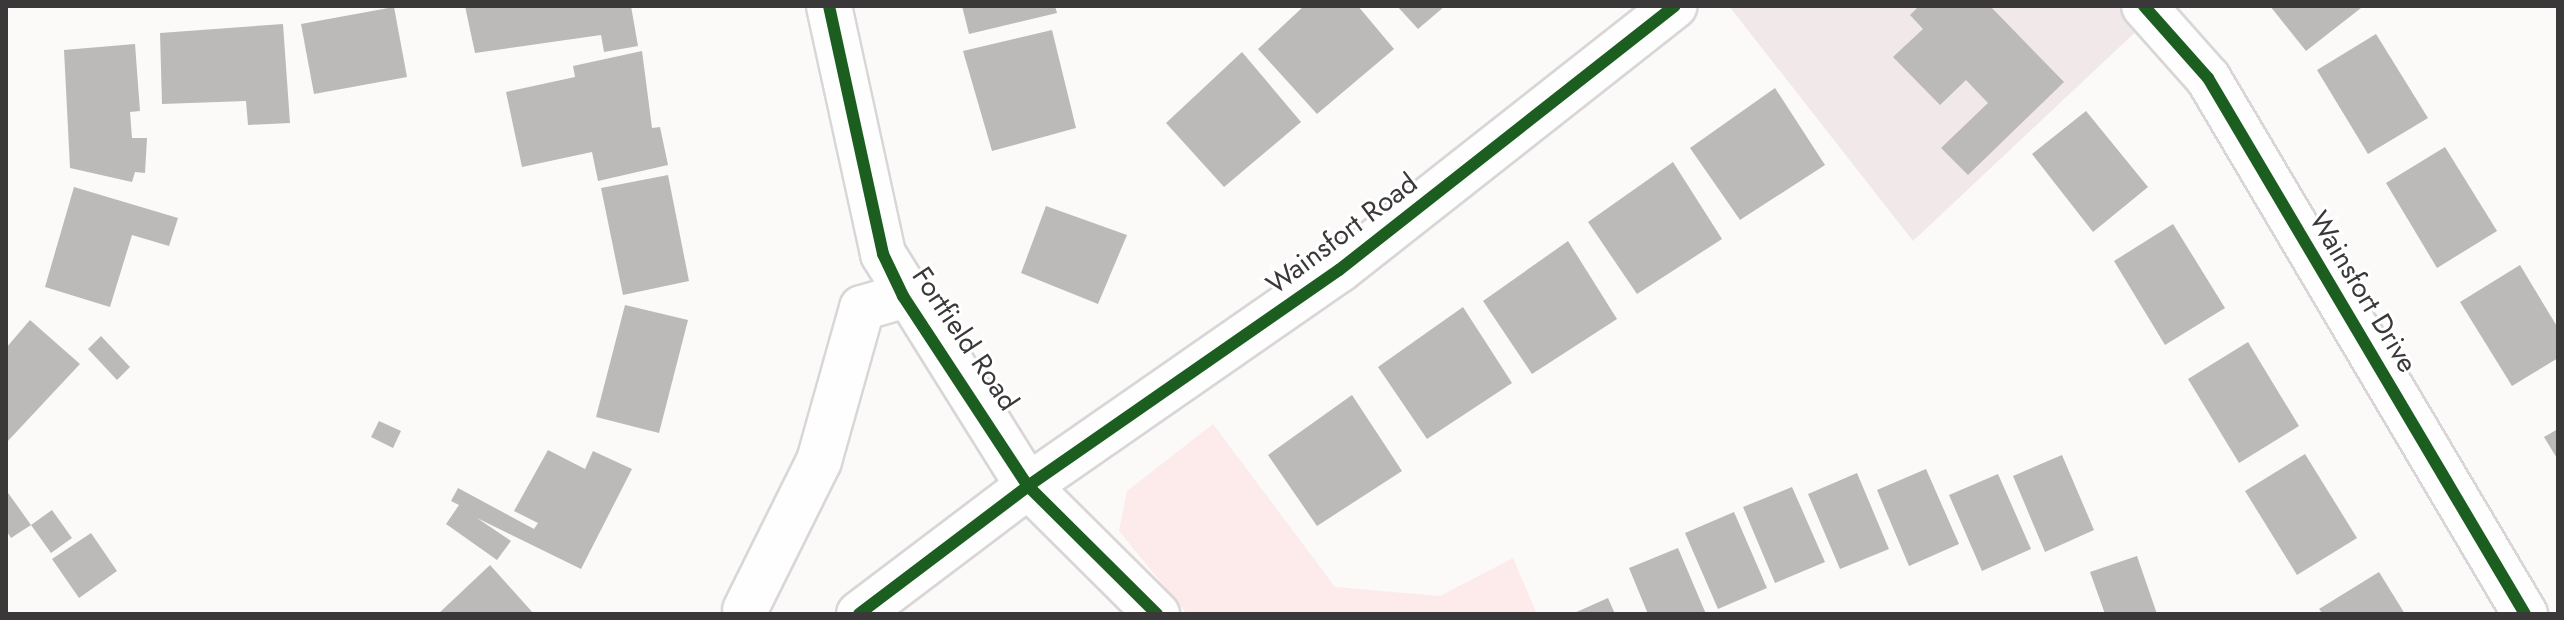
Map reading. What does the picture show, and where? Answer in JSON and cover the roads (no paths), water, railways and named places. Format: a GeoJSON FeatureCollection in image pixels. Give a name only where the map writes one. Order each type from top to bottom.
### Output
{"type":"FeatureCollection","features":[{"type":"Feature","properties":{"kind":"street","name":"Fortfield Road"},"geometry":{"type":"LineString","coordinates":[[829,6],[883,254],[903,296],[1028,486],[1157,614]]}},
{"type":"Feature","properties":{"kind":"street","name":"Wainsfort Road"},"geometry":{"type":"LineString","coordinates":[[1028,486],[1339,270],[1674,6]]}},
{"type":"Feature","properties":{"kind":"street","name":"Wainsfort Drive"},"geometry":{"type":"LineString","coordinates":[[2144,6],[2208,78],[2525,614]]}},
{"type":"Feature","properties":{"kind":"street"},"geometry":{"type":"LineString","coordinates":[[745,610],[819,461],[862,308],[903,296]]}},
{"type":"Feature","properties":{"kind":"street"},"geometry":{"type":"LineString","coordinates":[[859,614],[1028,486]]}}]}
